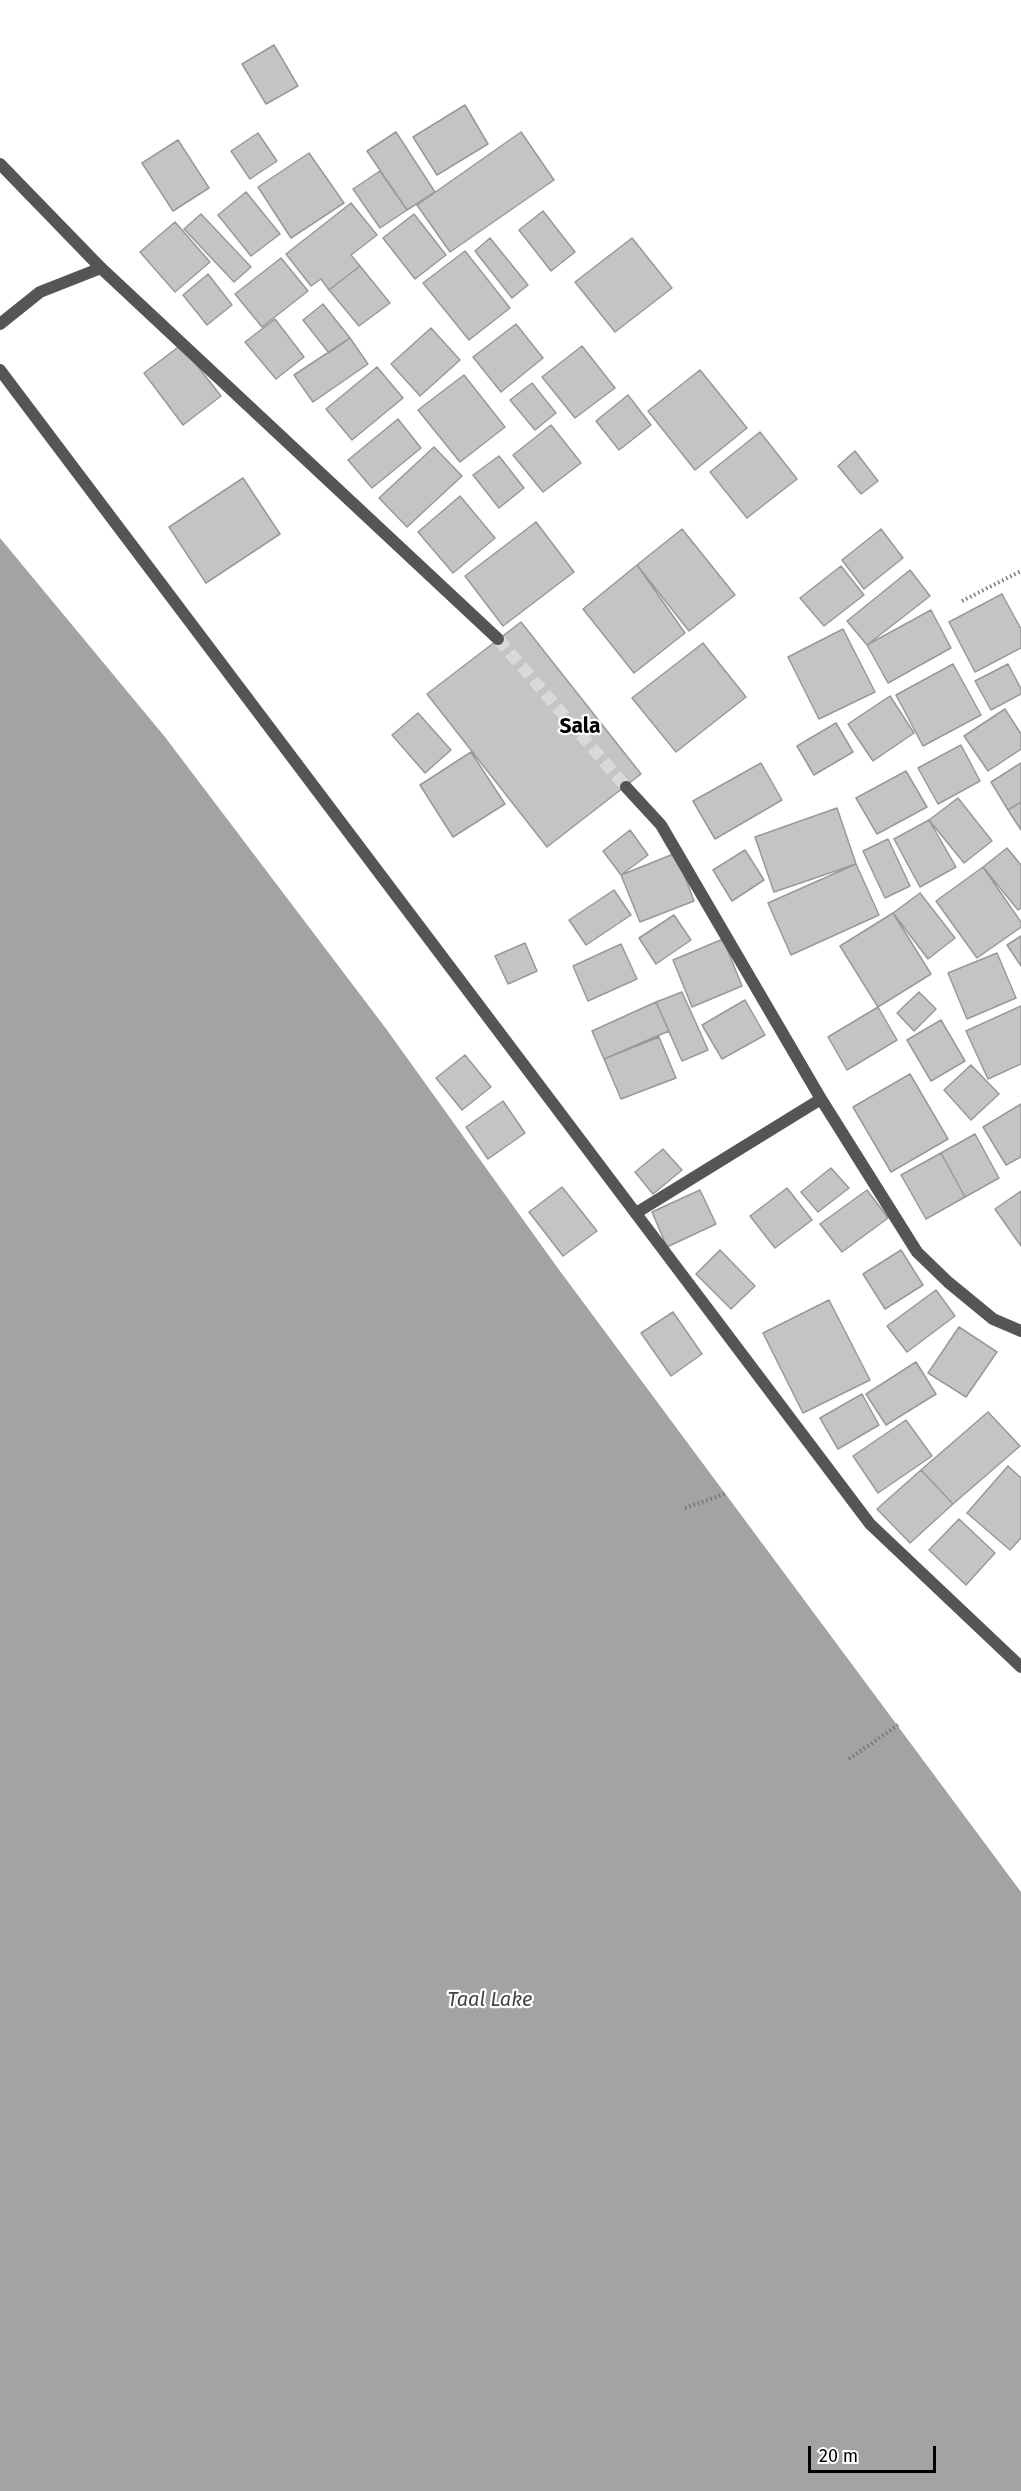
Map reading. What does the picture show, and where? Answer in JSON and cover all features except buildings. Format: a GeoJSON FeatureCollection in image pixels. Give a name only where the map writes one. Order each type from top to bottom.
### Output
{"type":"FeatureCollection","features":[{"type":"Feature","properties":{"kind":"street"},"geometry":{"type":"LineString","coordinates":[[0,164],[101,268],[498,639]]}},
{"type":"Feature","properties":{"kind":"street"},"geometry":{"type":"LineString","coordinates":[[0,324],[40,292],[101,268]]}},
{"type":"Feature","properties":{"kind":"street"},"geometry":{"type":"LineString","coordinates":[[0,370],[870,1524],[1021,1668]]}},
{"type":"Feature","properties":{"kind":"street"},"geometry":{"type":"LineString","coordinates":[[626,787],[661,825],[821,1099],[917,1252],[948,1282],[993,1319],[1021,1331]]}},
{"type":"Feature","properties":{"kind":"street"},"geometry":{"type":"LineString","coordinates":[[636,1213],[821,1099]]}},
{"type":"Feature","properties":{"kind":"path"},"geometry":{"type":"LineString","coordinates":[[962,601],[1021,571]]}},
{"type":"Feature","properties":{"kind":"path"},"geometry":{"type":"LineString","coordinates":[[685,1508],[727,1493]]}},
{"type":"Feature","properties":{"kind":"path"},"geometry":{"type":"LineString","coordinates":[[849,1759],[898,1725]]}},
{"type":"Feature","properties":{"kind":"water","name":"Taal Lake"},"geometry":{"type":"Polygon","coordinates":[[[0,538],[165,737],[387,1030],[557,1267],[1021,1892],[1021,2491],[0,2491],[0,538]]]}},
{"type":"Feature","properties":{"kind":"tunnel"},"geometry":{"type":"LineString","coordinates":[[498,639],[626,787]]}},
{"type":"Feature","properties":{"kind":"district","name":"Sala"},"geometry":{"type":"Point","coordinates":[580,727]}}]}
